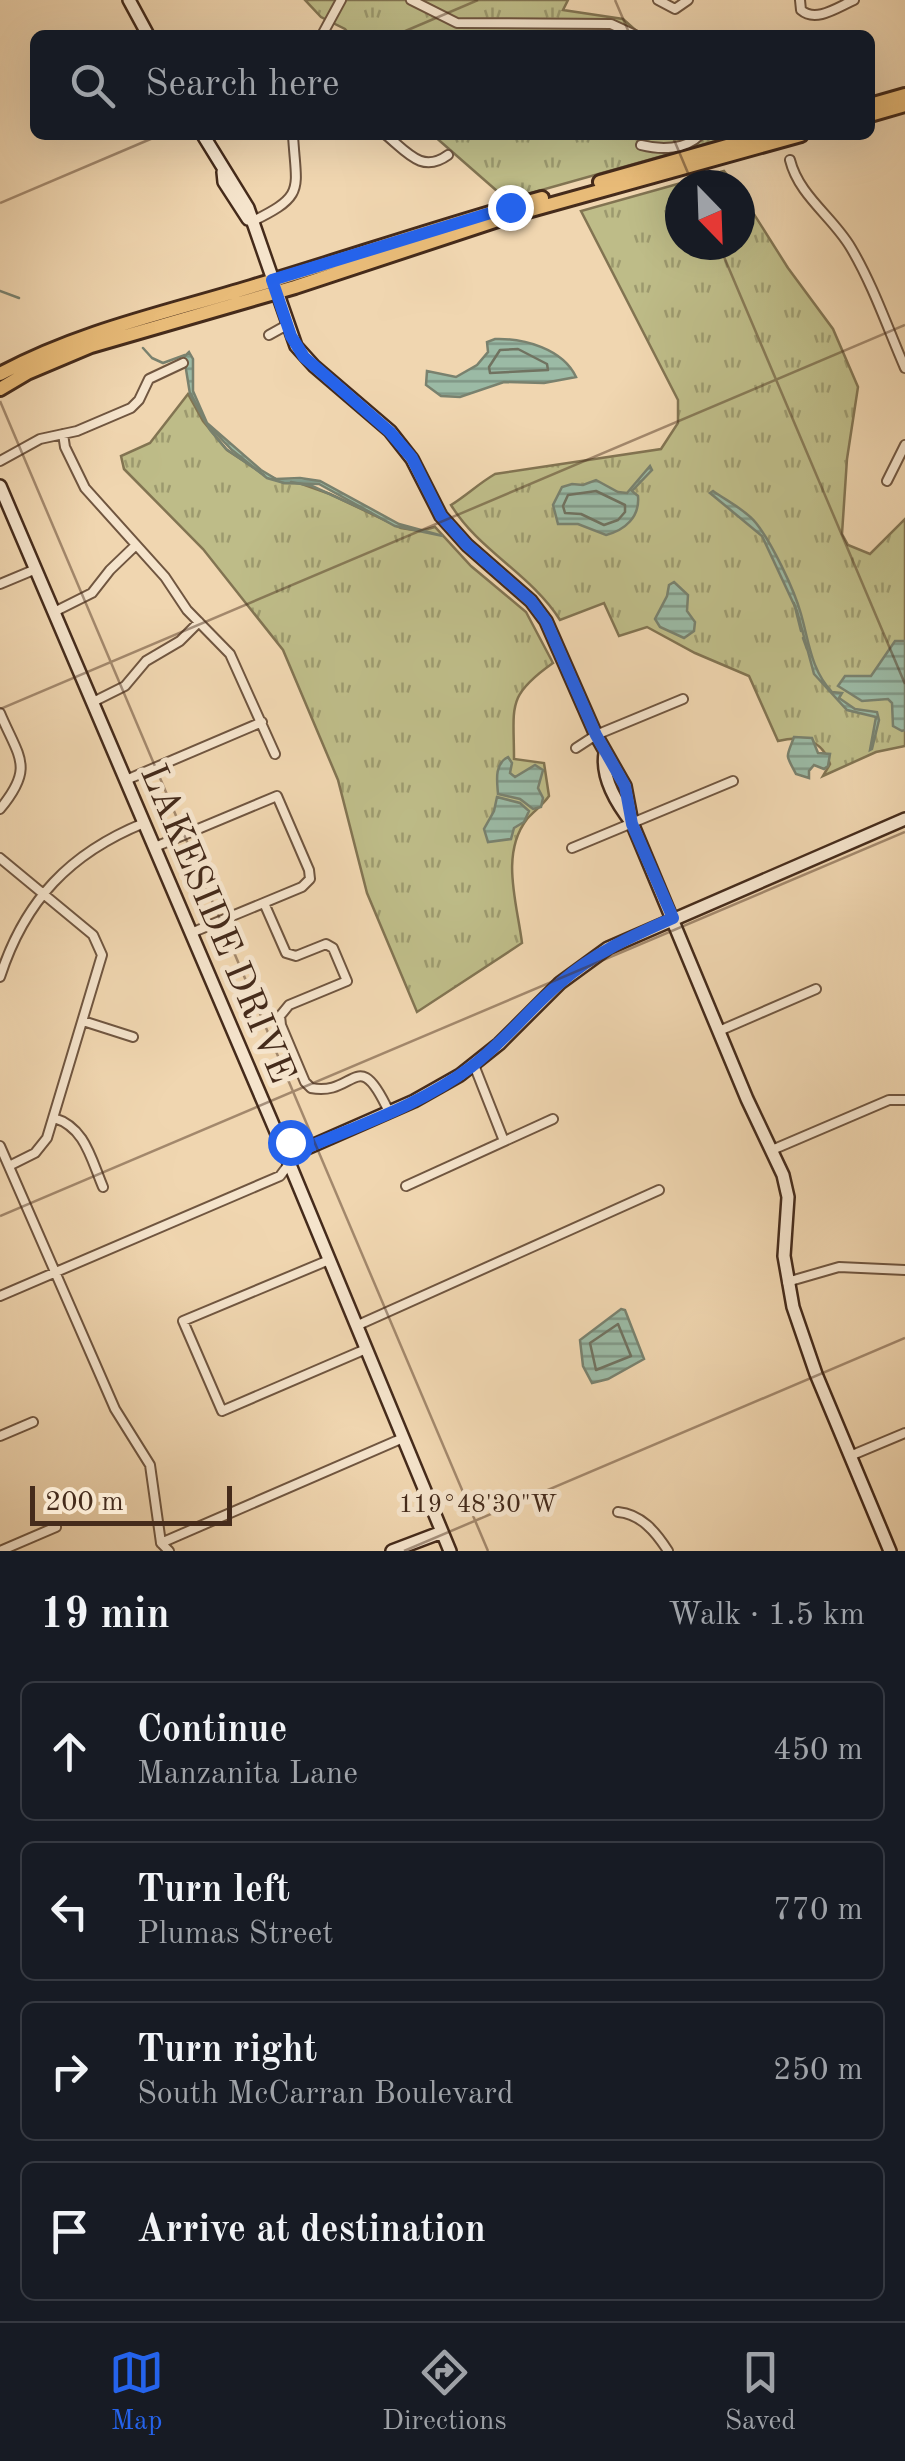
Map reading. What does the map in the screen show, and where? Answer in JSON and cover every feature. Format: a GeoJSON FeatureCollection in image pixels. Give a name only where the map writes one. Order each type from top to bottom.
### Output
{"type":"FeatureCollection","features":[{"type":"Feature","properties":{"kind":"main road"},"geometry":{"type":"LineString","coordinates":[[875,103],[905,95]]}},
{"type":"Feature","properties":{"kind":"main road"},"geometry":{"type":"LineString","coordinates":[[875,114],[905,105]]}},
{"type":"Feature","properties":{"kind":"main road"},"geometry":{"type":"LineString","coordinates":[[0,389],[91,346],[510,207],[748,140]]}},
{"type":"Feature","properties":{"kind":"main road"},"geometry":{"type":"LineString","coordinates":[[0,374],[88,334],[274,286],[783,140]]}},
{"type":"Feature","properties":{"kind":"main road"},"geometry":{"type":"LineString","coordinates":[[91,346],[151,322],[156,314]]}},
{"type":"Feature","properties":{"kind":"street"},"geometry":{"type":"LineString","coordinates":[[128,0],[145,30]]}},
{"type":"Feature","properties":{"kind":"street"},"geometry":{"type":"LineString","coordinates":[[325,30],[340,0]]}},
{"type":"Feature","properties":{"kind":"street"},"geometry":{"type":"LineString","coordinates":[[411,0],[457,23],[611,24],[624,30]]}},
{"type":"Feature","properties":{"kind":"street"},"geometry":{"type":"LineString","coordinates":[[658,0],[675,9],[688,0]]}},
{"type":"Feature","properties":{"kind":"street"},"geometry":{"type":"LineString","coordinates":[[800,0],[800,10],[807,16],[816,16],[854,0]]}},
{"type":"Feature","properties":{"kind":"street"},"geometry":{"type":"LineString","coordinates":[[205,140],[248,208],[296,346],[390,432],[412,458],[441,516],[467,545],[540,610],[552,632],[604,753],[610,789],[632,824],[772,1150],[788,1197],[784,1256],[787,1282],[812,1364],[890,1551]]}},
{"type":"Feature","properties":{"kind":"street"},"geometry":{"type":"LineString","coordinates":[[251,222],[282,206],[294,193],[298,168],[294,140]]}},
{"type":"Feature","properties":{"kind":"street"},"geometry":{"type":"LineString","coordinates":[[392,140],[418,163],[436,164],[448,155]]}},
{"type":"Feature","properties":{"kind":"street"},"geometry":{"type":"LineString","coordinates":[[642,145],[668,148],[694,140]]}},
{"type":"Feature","properties":{"kind":"street"},"geometry":{"type":"LineString","coordinates":[[790,160],[803,190],[840,231],[856,257],[905,368]]}},
{"type":"Feature","properties":{"kind":"street"},"geometry":{"type":"LineString","coordinates":[[269,335],[286,325]]}},
{"type":"Feature","properties":{"kind":"street"},"geometry":{"type":"LineString","coordinates":[[0,461],[40,439],[77,431],[131,408],[154,375],[183,363]]}},
{"type":"Feature","properties":{"kind":"street"},"geometry":{"type":"LineString","coordinates":[[63,434],[78,478],[230,654],[276,754]]}},
{"type":"Feature","properties":{"kind":"street"},"geometry":{"type":"LineString","coordinates":[[887,481],[905,445]]}},
{"type":"Feature","properties":{"kind":"street","name":"LAKESIDE DRIVE"},"geometry":{"type":"LineString","coordinates":[[0,486],[275,1129],[450,1551]]}},
{"type":"Feature","properties":{"kind":"street"},"geometry":{"type":"LineString","coordinates":[[54,612],[92,594],[136,545]]}},
{"type":"Feature","properties":{"kind":"street"},"geometry":{"type":"LineString","coordinates":[[0,584],[36,569]]}},
{"type":"Feature","properties":{"kind":"street"},"geometry":{"type":"LineString","coordinates":[[93,702],[125,686],[146,661],[180,641],[200,622]]}},
{"type":"Feature","properties":{"kind":"street"},"geometry":{"type":"LineString","coordinates":[[576,748],[596,735],[682,699]]}},
{"type":"Feature","properties":{"kind":"street"},"geometry":{"type":"LineString","coordinates":[[0,712],[20,760],[21,780],[0,809]]}},
{"type":"Feature","properties":{"kind":"street"},"geometry":{"type":"LineString","coordinates":[[126,780],[262,722]]}},
{"type":"Feature","properties":{"kind":"street"},"geometry":{"type":"LineString","coordinates":[[21,780],[33,784]]}},
{"type":"Feature","properties":{"kind":"street"},"geometry":{"type":"LineString","coordinates":[[572,848],[733,781]]}},
{"type":"Feature","properties":{"kind":"street"},"geometry":{"type":"LineString","coordinates":[[154,847],[278,796],[310,880],[302,887],[192,934]]}},
{"type":"Feature","properties":{"kind":"street"},"geometry":{"type":"LineString","coordinates":[[0,1296],[280,1176],[295,1154],[429,1094],[474,1065],[582,965],[622,941],[904,819]]}},
{"type":"Feature","properties":{"kind":"street"},"geometry":{"type":"LineString","coordinates":[[0,977],[13,942],[43,894],[85,852],[144,823]]}},
{"type":"Feature","properties":{"kind":"street"},"geometry":{"type":"LineString","coordinates":[[0,858],[92,935],[100,948],[101,962],[42,1146],[9,1166]]}},
{"type":"Feature","properties":{"kind":"street"},"geometry":{"type":"LineString","coordinates":[[264,903],[286,953],[296,956],[326,944],[333,948],[347,981],[289,1005],[280,1016],[305,1082],[311,1088],[325,1089],[366,1077],[376,1084],[389,1112]]}},
{"type":"Feature","properties":{"kind":"street"},"geometry":{"type":"LineString","coordinates":[[719,1031],[816,988]]}},
{"type":"Feature","properties":{"kind":"street"},"geometry":{"type":"LineString","coordinates":[[83,1021],[133,1036]]}},
{"type":"Feature","properties":{"kind":"street"},"geometry":{"type":"LineString","coordinates":[[474,1065],[504,1140]]}},
{"type":"Feature","properties":{"kind":"street"},"geometry":{"type":"LineString","coordinates":[[772,1150],[889,1100],[905,1100]]}},
{"type":"Feature","properties":{"kind":"street"},"geometry":{"type":"LineString","coordinates":[[54,1118],[70,1123],[80,1134],[103,1187]]}},
{"type":"Feature","properties":{"kind":"street"},"geometry":{"type":"LineString","coordinates":[[406,1186],[553,1119]]}},
{"type":"Feature","properties":{"kind":"street"},"geometry":{"type":"LineString","coordinates":[[275,1129],[290,1142],[306,1148]]}},
{"type":"Feature","properties":{"kind":"street"},"geometry":{"type":"LineString","coordinates":[[0,1146],[114,1409],[150,1465],[161,1543],[169,1551]]}},
{"type":"Feature","properties":{"kind":"street"},"geometry":{"type":"LineString","coordinates":[[356,1326],[659,1190]]}},
{"type":"Feature","properties":{"kind":"street"},"geometry":{"type":"LineString","coordinates":[[329,1260],[183,1320],[222,1411],[366,1349]]}},
{"type":"Feature","properties":{"kind":"street"},"geometry":{"type":"LineString","coordinates":[[787,1282],[839,1266],[905,1270]]}},
{"type":"Feature","properties":{"kind":"street"},"geometry":{"type":"LineString","coordinates":[[0,1436],[33,1422]]}},
{"type":"Feature","properties":{"kind":"street"},"geometry":{"type":"LineString","coordinates":[[850,1456],[905,1433]]}},
{"type":"Feature","properties":{"kind":"street"},"geometry":{"type":"LineString","coordinates":[[161,1543],[403,1438]]}},
{"type":"Feature","properties":{"kind":"street"},"geometry":{"type":"LineString","coordinates":[[618,1512],[644,1522],[668,1551]]}},
{"type":"Feature","properties":{"kind":"street"},"geometry":{"type":"LineString","coordinates":[[0,1551],[56,1527]]}},
{"type":"Feature","properties":{"kind":"street"},"geometry":{"type":"LineString","coordinates":[[392,1551],[442,1532]]}},
{"type":"Feature","properties":{"kind":"green space"},"geometry":{"type":"Polygon","coordinates":[[[305,0],[568,0],[563,10],[623,19],[635,30],[346,30],[321,17],[305,0]]]}},
{"type":"Feature","properties":{"kind":"green space"},"geometry":{"type":"Polygon","coordinates":[[[439,140],[719,140],[524,195],[497,191],[439,140]]]}},
{"type":"Feature","properties":{"kind":"green space"},"geometry":{"type":"Polygon","coordinates":[[[665,188],[665,260],[755,260],[755,216],[833,329],[858,387],[847,459],[842,534],[848,545],[870,554],[905,519],[905,746],[876,752],[823,776],[830,764],[816,744],[802,739],[778,741],[749,676],[647,627],[619,636],[604,603],[560,620],[535,589],[476,536],[451,505],[495,474],[661,449],[678,423],[678,400],[581,211],[665,188]]]}},
{"type":"Feature","properties":{"kind":"green space"},"geometry":{"type":"Polygon","coordinates":[[[188,394],[203,421],[227,450],[256,469],[284,483],[299,483],[330,494],[401,528],[420,531],[435,527],[471,566],[526,612],[553,663],[527,684],[514,714],[514,759],[544,763],[549,796],[527,819],[514,848],[512,879],[522,943],[417,1012],[367,893],[338,780],[283,650],[203,549],[124,469],[121,456],[150,443],[188,394]]]}},
{"type":"Feature","properties":{"kind":"water"},"geometry":{"type":"Polygon","coordinates":[[[495,339],[542,347],[562,359],[576,377],[544,383],[504,382],[460,397],[441,396],[426,385],[427,371],[456,377],[477,365],[488,352],[487,342],[495,339]]]}},
{"type":"Feature","properties":{"kind":"water"},"geometry":{"type":"Polygon","coordinates":[[[189,352],[193,359],[193,391],[207,423],[261,470],[276,479],[320,481],[399,524],[443,536],[395,526],[319,484],[284,483],[267,478],[206,423],[190,394],[184,357],[189,352]]]}},
{"type":"Feature","properties":{"kind":"water"},"geometry":{"type":"Polygon","coordinates":[[[650,466],[652,470],[632,491],[638,496],[634,516],[619,530],[606,535],[578,524],[558,524],[553,505],[562,487],[596,480],[627,493],[650,466]]]}},
{"type":"Feature","properties":{"kind":"water"},"geometry":{"type":"Polygon","coordinates":[[[713,491],[752,518],[769,542],[793,592],[825,683],[832,692],[842,693],[839,698],[855,709],[877,712],[879,720],[872,749],[876,717],[847,710],[814,674],[797,611],[762,536],[710,493],[713,491]]]}},
{"type":"Feature","properties":{"kind":"water"},"geometry":{"type":"Polygon","coordinates":[[[674,582],[688,595],[687,611],[695,622],[694,631],[684,638],[660,627],[655,619],[669,585],[674,582]]]}},
{"type":"Feature","properties":{"kind":"water"},"geometry":{"type":"Polygon","coordinates":[[[895,641],[905,641],[902,731],[893,726],[892,703],[888,699],[862,701],[838,686],[845,676],[871,676],[895,641]]]}},
{"type":"Feature","properties":{"kind":"water"},"geometry":{"type":"Polygon","coordinates":[[[794,737],[812,738],[818,753],[830,754],[828,766],[824,769],[814,765],[809,778],[796,774],[788,756],[794,737]]]}},
{"type":"Feature","properties":{"kind":"water"},"geometry":{"type":"Polygon","coordinates":[[[508,757],[512,763],[510,773],[515,777],[535,765],[543,770],[538,788],[543,798],[541,807],[533,809],[520,799],[498,794],[498,768],[508,757]]]}},
{"type":"Feature","properties":{"kind":"water"},"geometry":{"type":"Polygon","coordinates":[[[497,797],[520,803],[529,811],[524,822],[514,828],[511,839],[488,842],[484,829],[497,797]]]}},
{"type":"Feature","properties":{"kind":"water"},"geometry":{"type":"Polygon","coordinates":[[[621,1309],[625,1310],[644,1359],[608,1379],[592,1383],[583,1366],[580,1340],[621,1309]]]}},
{"type":"Feature","properties":{"kind":"waterway"},"geometry":{"type":"LineString","coordinates":[[0,291],[19,298]]}},
{"type":"Feature","properties":{"kind":"waterway"},"geometry":{"type":"LineString","coordinates":[[143,348],[163,363],[185,355]]}},
{"type":"Feature","properties":{"kind":"waterway"},"geometry":{"type":"LineString","coordinates":[[191,394],[210,430],[226,449],[264,475]]}},
{"type":"Feature","properties":{"kind":"waterway"},"geometry":{"type":"LineString","coordinates":[[291,482],[312,486],[371,513]]}},
{"type":"Feature","properties":{"kind":"waterway"},"geometry":{"type":"LineString","coordinates":[[794,603],[801,631]]}},
{"type":"Feature","properties":{"kind":"waterway"},"geometry":{"type":"LineString","coordinates":[[803,638],[807,649]]}},
{"type":"Feature","properties":{"kind":"route"},"geometry":{"type":"LineString","coordinates":[[290,1142],[306,1148],[443,1086],[488,1053],[582,965],[608,948],[673,918],[632,824],[625,786],[604,753],[540,610],[467,545],[441,516],[412,458],[390,432],[304,357],[291,336],[272,280],[510,207]]}}]}
